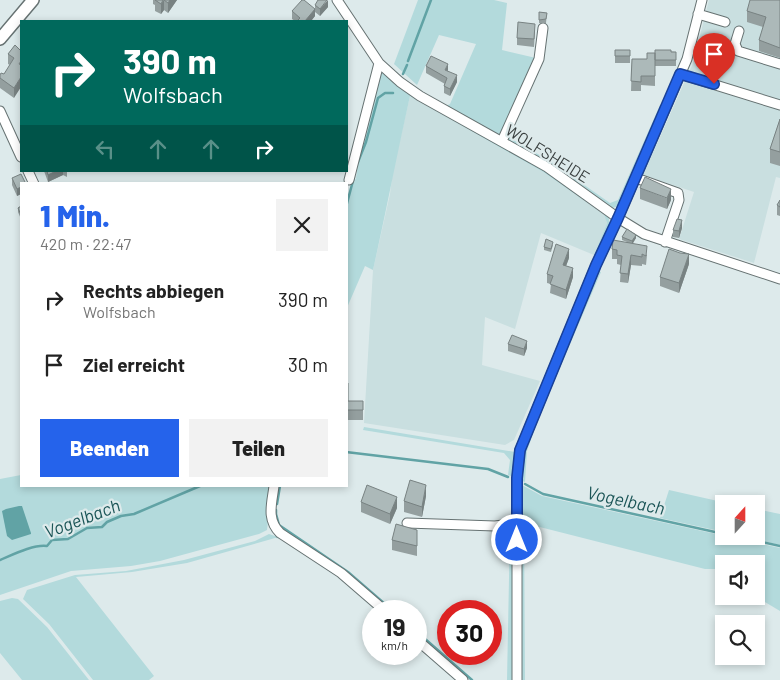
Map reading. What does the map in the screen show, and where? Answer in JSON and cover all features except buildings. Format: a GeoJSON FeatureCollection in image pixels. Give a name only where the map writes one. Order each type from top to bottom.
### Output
{"type":"FeatureCollection","features":[{"type":"Feature","properties":{"kind":"main road"},"geometry":{"type":"LineString","coordinates":[[0,40],[33,0]]}},
{"type":"Feature","properties":{"kind":"street","name":"WOLFSHEIDE"},"geometry":{"type":"LineString","coordinates":[[338,0],[379,63],[400,82],[420,96],[547,167],[618,218],[644,234],[780,279]]}},
{"type":"Feature","properties":{"kind":"street"},"geometry":{"type":"LineString","coordinates":[[517,680],[517,478],[520,450],[524,435],[687,58],[702,0]]}},
{"type":"Feature","properties":{"kind":"street"},"geometry":{"type":"LineString","coordinates":[[698,14],[725,22]]}},
{"type":"Feature","properties":{"kind":"street"},"geometry":{"type":"LineString","coordinates":[[502,141],[539,59],[543,28]]}},
{"type":"Feature","properties":{"kind":"street"},"geometry":{"type":"LineString","coordinates":[[739,31],[735,44],[738,51],[780,64]]}},
{"type":"Feature","properties":{"kind":"street"},"geometry":{"type":"LineString","coordinates":[[349,180],[379,63]]}},
{"type":"Feature","properties":{"kind":"street"},"geometry":{"type":"LineString","coordinates":[[680,74],[780,105]]}},
{"type":"Feature","properties":{"kind":"street"},"geometry":{"type":"LineString","coordinates":[[0,111],[20,155]]}},
{"type":"Feature","properties":{"kind":"street"},"geometry":{"type":"LineString","coordinates":[[636,178],[678,193],[679,200],[665,242]]}},
{"type":"Feature","properties":{"kind":"street"},"geometry":{"type":"LineString","coordinates":[[274,487],[270,515],[274,527],[280,533],[342,573],[373,600]]}},
{"type":"Feature","properties":{"kind":"street"},"geometry":{"type":"LineString","coordinates":[[407,523],[495,526],[517,523]]}},
{"type":"Feature","properties":{"kind":"street"},"geometry":{"type":"LineString","coordinates":[[427,649],[463,680]]}},
{"type":"Feature","properties":{"kind":"shaded area"},"geometry":{"type":"Polygon","coordinates":[[[418,0],[494,0],[507,3],[502,50],[536,58],[503,134],[498,136],[446,106],[450,104],[476,44],[439,35],[417,85],[394,64],[418,0]]]}},
{"type":"Feature","properties":{"kind":"shaded area"},"geometry":{"type":"Polygon","coordinates":[[[709,0],[780,0],[780,178],[776,177],[754,263],[679,239],[694,192],[643,175],[693,63],[709,0]]]}},
{"type":"Feature","properties":{"kind":"shaded area"},"geometry":{"type":"Polygon","coordinates":[[[382,71],[545,169],[608,213],[610,226],[596,255],[594,255],[607,223],[604,214],[543,172],[410,96],[373,270],[365,266],[348,305],[348,195],[356,178],[359,156],[379,73],[382,71]]]}},
{"type":"Feature","properties":{"kind":"shaded area"},"geometry":{"type":"Polygon","coordinates":[[[410,96],[543,172],[605,214],[607,223],[594,255],[541,233],[515,329],[485,317],[482,365],[540,381],[514,440],[505,445],[364,423],[373,270],[410,96]]]}},
{"type":"Feature","properties":{"kind":"shaded area"},"geometry":{"type":"Polygon","coordinates":[[[660,105],[664,106],[620,205],[613,208],[607,206],[507,141],[508,137],[550,161],[610,203],[618,200],[660,105]]]}},
{"type":"Feature","properties":{"kind":"shaded area"},"geometry":{"type":"Polygon","coordinates":[[[597,271],[601,272],[538,419],[527,451],[525,482],[520,480],[522,455],[597,271]]]}},
{"type":"Feature","properties":{"kind":"shaded area"},"geometry":{"type":"Polygon","coordinates":[[[364,427],[515,452],[517,456],[514,477],[508,475],[510,460],[504,453],[363,430],[364,427]]]}},
{"type":"Feature","properties":{"kind":"shaded area"},"geometry":{"type":"Polygon","coordinates":[[[20,475],[20,487],[272,487],[267,530],[259,534],[160,561],[131,566],[71,571],[0,595],[0,479],[20,475]]]}},
{"type":"Feature","properties":{"kind":"shaded area"},"geometry":{"type":"Polygon","coordinates":[[[520,484],[542,496],[715,534],[715,545],[765,545],[780,548],[780,611],[765,602],[765,555],[715,555],[715,569],[705,569],[524,523],[525,680],[521,680],[520,484]]]}},
{"type":"Feature","properties":{"kind":"shaded area"},"geometry":{"type":"Polygon","coordinates":[[[669,490],[715,500],[715,530],[660,518],[669,490]]]}},
{"type":"Feature","properties":{"kind":"shaded area"},"geometry":{"type":"Polygon","coordinates":[[[22,506],[31,534],[12,540],[7,536],[2,511],[22,506]]]}},
{"type":"Feature","properties":{"kind":"shaded area"},"geometry":{"type":"Polygon","coordinates":[[[765,511],[780,514],[780,545],[765,542],[765,511]]]}},
{"type":"Feature","properties":{"kind":"shaded area"},"geometry":{"type":"Polygon","coordinates":[[[510,527],[514,533],[514,680],[507,680],[510,527]]]}},
{"type":"Feature","properties":{"kind":"shaded area"},"geometry":{"type":"Polygon","coordinates":[[[269,534],[284,539],[275,538],[187,563],[132,572],[76,577],[154,676],[149,680],[93,680],[49,624],[23,599],[27,590],[75,575],[126,571],[184,560],[255,541],[269,534]]]}},
{"type":"Feature","properties":{"kind":"shaded area"},"geometry":{"type":"Polygon","coordinates":[[[12,598],[18,599],[47,627],[89,680],[22,680],[0,653],[0,601],[12,598]]]}},
{"type":"Feature","properties":{"kind":"waterway"},"geometry":{"type":"LineString","coordinates":[[408,61],[431,0]]}},
{"type":"Feature","properties":{"kind":"waterway"},"geometry":{"type":"LineString","coordinates":[[403,74],[407,65]]}},
{"type":"Feature","properties":{"kind":"waterway"},"geometry":{"type":"LineString","coordinates":[[358,162],[366,142],[378,98],[385,93],[393,93]]}},
{"type":"Feature","properties":{"kind":"waterway"},"geometry":{"type":"LineString","coordinates":[[348,200],[354,177]]}},
{"type":"Feature","properties":{"kind":"waterway","name":"Vogelbach"},"geometry":{"type":"LineString","coordinates":[[348,452],[488,469],[508,477]]}},
{"type":"Feature","properties":{"kind":"waterway","name":"Vogelbach"},"geometry":{"type":"LineString","coordinates":[[525,484],[543,494],[715,532]]}},
{"type":"Feature","properties":{"kind":"waterway","name":"Vogelbach"},"geometry":{"type":"LineString","coordinates":[[0,560],[30,548],[47,546],[52,540],[68,539],[87,528],[102,527],[107,522],[121,516],[134,514],[198,487]]}},
{"type":"Feature","properties":{"kind":"waterway"},"geometry":{"type":"LineString","coordinates":[[277,504],[280,487]]}},
{"type":"Feature","properties":{"kind":"waterway"},"geometry":{"type":"LineString","coordinates":[[276,510],[279,525],[348,572],[380,600]]}},
{"type":"Feature","properties":{"kind":"waterway","name":"Vogelbach"},"geometry":{"type":"LineString","coordinates":[[765,543],[780,546]]}},
{"type":"Feature","properties":{"kind":"waterway"},"geometry":{"type":"LineString","coordinates":[[427,641],[472,680]]}},
{"type":"Feature","properties":{"kind":"route"},"geometry":{"type":"LineString","coordinates":[[517,540],[517,478],[520,450],[524,435],[596,265],[680,74],[714,84]]}}]}
